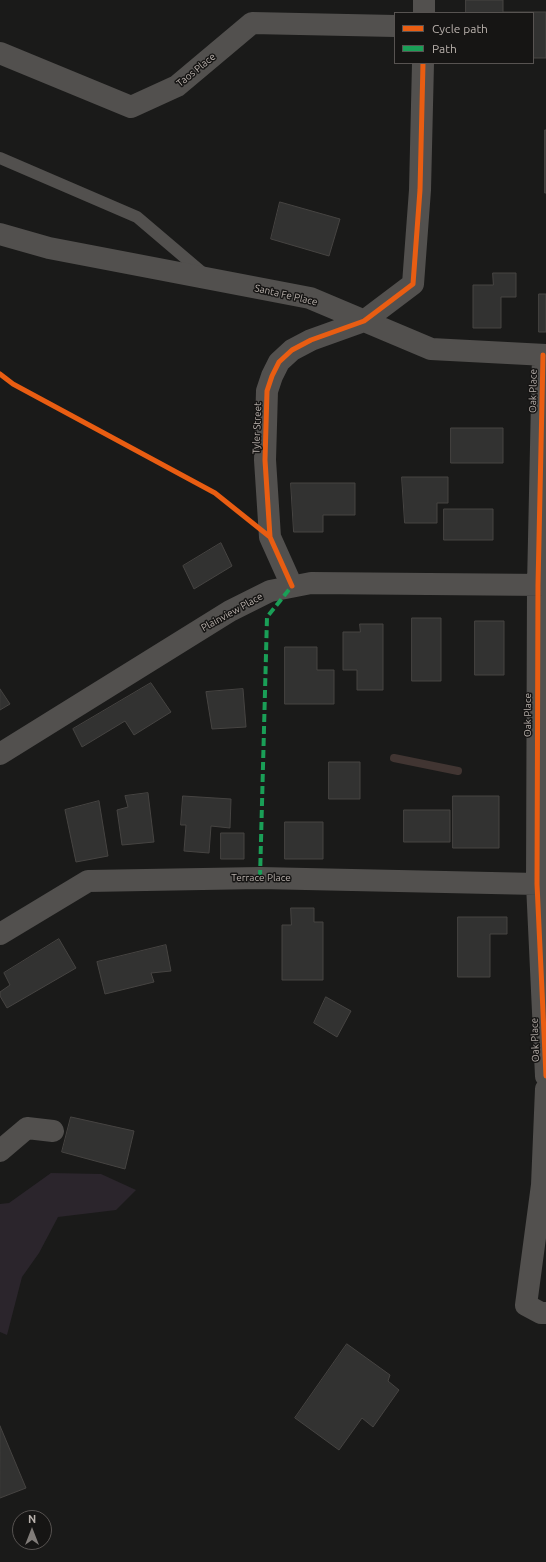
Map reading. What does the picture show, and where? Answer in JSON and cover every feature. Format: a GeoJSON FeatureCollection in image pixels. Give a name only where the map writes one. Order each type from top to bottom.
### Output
{"type":"FeatureCollection","features":[{"type":"Feature","properties":{"kind":"street"},"geometry":{"type":"LineString","coordinates":[[424,0],[424,12]]}},
{"type":"Feature","properties":{"kind":"street","name":"Taos Place"},"geometry":{"type":"LineString","coordinates":[[0,52],[131,107],[177,86],[252,23],[394,26]]}},
{"type":"Feature","properties":{"kind":"street"},"geometry":{"type":"LineString","coordinates":[[364,321],[413,284],[420,190],[423,64]]}},
{"type":"Feature","properties":{"kind":"street","name":"Santa Fe Place"},"geometry":{"type":"LineString","coordinates":[[0,234],[49,248],[310,298],[431,349],[545,355]]}},
{"type":"Feature","properties":{"kind":"street","name":"Tyler Street"},"geometry":{"type":"LineString","coordinates":[[292,586],[270,537],[265,460],[267,391],[279,362],[292,350],[311,340],[364,321]]}},
{"type":"Feature","properties":{"kind":"street","name":"Oak Place"},"geometry":{"type":"LineString","coordinates":[[545,355],[537,884],[546,1076]]}},
{"type":"Feature","properties":{"kind":"street","name":"Plainview Place"},"geometry":{"type":"LineString","coordinates":[[0,754],[230,611],[270,591],[311,583],[331,582],[542,585]]}},
{"type":"Feature","properties":{"kind":"street","name":"Terrace Place"},"geometry":{"type":"LineString","coordinates":[[0,934],[88,882],[260,878],[537,884]]}},
{"type":"Feature","properties":{"kind":"street"},"geometry":{"type":"LineString","coordinates":[[546,1089],[542,1185],[526,1305],[541,1313],[546,1313]]}},
{"type":"Feature","properties":{"kind":"street"},"geometry":{"type":"LineString","coordinates":[[0,1151],[27,1128],[53,1131]]}},
{"type":"Feature","properties":{"kind":"lane","name":"Santa Fe Place"},"geometry":{"type":"LineString","coordinates":[[0,158],[137,218],[209,279]]}},
{"type":"Feature","properties":{"kind":"shaded area"},"geometry":{"type":"Polygon","coordinates":[[[51,1173],[101,1174],[136,1190],[116,1210],[58,1217],[39,1253],[22,1277],[7,1335],[0,1332],[0,1204],[9,1203],[51,1173]]]}},
{"type":"Feature","properties":{"kind":"building"},"geometry":{"type":"Polygon","coordinates":[[[466,0],[503,0],[503,12],[466,12],[466,0]]]}},
{"type":"Feature","properties":{"kind":"building"},"geometry":{"type":"Polygon","coordinates":[[[534,12],[546,12],[546,58],[534,58],[534,12]]]}},
{"type":"Feature","properties":{"kind":"building"},"geometry":{"type":"Polygon","coordinates":[[[546,130],[546,193],[545,193],[546,130]]]}},
{"type":"Feature","properties":{"kind":"building"},"geometry":{"type":"Polygon","coordinates":[[[280,202],[340,219],[329,256],[271,239],[280,202]]]}},
{"type":"Feature","properties":{"kind":"building"},"geometry":{"type":"Polygon","coordinates":[[[493,273],[516,273],[516,297],[501,297],[501,328],[473,328],[473,285],[493,285],[493,273]]]}},
{"type":"Feature","properties":{"kind":"building"},"geometry":{"type":"Polygon","coordinates":[[[539,294],[546,294],[546,332],[539,332],[539,294]]]}},
{"type":"Feature","properties":{"kind":"building"},"geometry":{"type":"Polygon","coordinates":[[[451,428],[503,428],[503,463],[451,463],[451,428]]]}},
{"type":"Feature","properties":{"kind":"building"},"geometry":{"type":"Polygon","coordinates":[[[402,477],[448,477],[448,503],[437,503],[437,523],[405,523],[402,477]]]}},
{"type":"Feature","properties":{"kind":"building"},"geometry":{"type":"Polygon","coordinates":[[[291,483],[355,483],[355,515],[323,515],[323,532],[294,532],[291,483]]]}},
{"type":"Feature","properties":{"kind":"building"},"geometry":{"type":"Polygon","coordinates":[[[444,509],[493,509],[493,540],[444,540],[444,509]]]}},
{"type":"Feature","properties":{"kind":"building"},"geometry":{"type":"Polygon","coordinates":[[[221,543],[232,566],[194,589],[183,566],[221,543]]]}},
{"type":"Feature","properties":{"kind":"building"},"geometry":{"type":"Polygon","coordinates":[[[412,618],[441,618],[441,681],[412,681],[412,618]]]}},
{"type":"Feature","properties":{"kind":"building"},"geometry":{"type":"Polygon","coordinates":[[[475,621],[504,621],[504,675],[475,675],[475,621]]]}},
{"type":"Feature","properties":{"kind":"building"},"geometry":{"type":"Polygon","coordinates":[[[360,624],[383,624],[383,690],[357,690],[357,670],[343,670],[343,632],[360,632],[360,624]]]}},
{"type":"Feature","properties":{"kind":"building"},"geometry":{"type":"Polygon","coordinates":[[[285,647],[317,647],[317,670],[334,670],[334,704],[285,704],[285,647]]]}},
{"type":"Feature","properties":{"kind":"building"},"geometry":{"type":"Polygon","coordinates":[[[151,683],[171,712],[134,735],[125,721],[82,747],[73,729],[151,683]]]}},
{"type":"Feature","properties":{"kind":"building"},"geometry":{"type":"Polygon","coordinates":[[[0,689],[10,704],[0,710],[0,689]]]}},
{"type":"Feature","properties":{"kind":"building"},"geometry":{"type":"Polygon","coordinates":[[[243,689],[246,727],[212,729],[206,692],[243,689]]]}},
{"type":"Feature","properties":{"kind":"building"},"geometry":{"type":"Polygon","coordinates":[[[329,762],[360,762],[360,799],[329,799],[329,762]]]}},
{"type":"Feature","properties":{"kind":"building"},"geometry":{"type":"Polygon","coordinates":[[[148,793],[154,842],[122,845],[117,810],[128,807],[125,796],[148,793]]]}},
{"type":"Feature","properties":{"kind":"building"},"geometry":{"type":"Polygon","coordinates":[[[183,796],[231,799],[230,828],[211,826],[209,853],[184,851],[186,825],[181,825],[183,796]]]}},
{"type":"Feature","properties":{"kind":"building"},"geometry":{"type":"Polygon","coordinates":[[[453,796],[499,796],[499,848],[453,848],[453,796]]]}},
{"type":"Feature","properties":{"kind":"building"},"geometry":{"type":"Polygon","coordinates":[[[99,801],[108,856],[76,862],[65,810],[99,801]]]}},
{"type":"Feature","properties":{"kind":"building"},"geometry":{"type":"Polygon","coordinates":[[[404,810],[450,810],[450,842],[404,842],[404,810]]]}},
{"type":"Feature","properties":{"kind":"building"},"geometry":{"type":"Polygon","coordinates":[[[285,822],[323,822],[323,859],[285,859],[285,822]]]}},
{"type":"Feature","properties":{"kind":"building"},"geometry":{"type":"Polygon","coordinates":[[[221,833],[244,833],[244,859],[221,859],[221,833]]]}},
{"type":"Feature","properties":{"kind":"building"},"geometry":{"type":"Polygon","coordinates":[[[291,908],[314,908],[314,922],[323,922],[323,980],[282,980],[282,925],[291,925],[291,908]]]}},
{"type":"Feature","properties":{"kind":"building"},"geometry":{"type":"Polygon","coordinates":[[[458,917],[507,917],[507,934],[490,934],[490,977],[458,977],[458,917]]]}},
{"type":"Feature","properties":{"kind":"building"},"geometry":{"type":"Polygon","coordinates":[[[59,939],[76,968],[7,1008],[0,996],[0,992],[10,985],[4,973],[59,939]]]}},
{"type":"Feature","properties":{"kind":"building"},"geometry":{"type":"Polygon","coordinates":[[[166,945],[171,971],[151,973],[154,982],[105,994],[97,962],[166,945]]]}},
{"type":"Feature","properties":{"kind":"building"},"geometry":{"type":"Polygon","coordinates":[[[326,997],[351,1011],[337,1037],[314,1023],[326,997]]]}},
{"type":"Feature","properties":{"kind":"building"},"geometry":{"type":"Polygon","coordinates":[[[71,1117],[134,1131],[125,1169],[62,1152],[71,1117]]]}},
{"type":"Feature","properties":{"kind":"building"},"geometry":{"type":"Polygon","coordinates":[[[347,1344],[390,1375],[388,1381],[399,1390],[373,1427],[362,1418],[339,1450],[295,1418],[347,1344]]]}},
{"type":"Feature","properties":{"kind":"building"},"geometry":{"type":"Polygon","coordinates":[[[0,1426],[26,1488],[0,1498],[0,1426]]]}},
{"type":"Feature","properties":{"kind":"waterway"},"geometry":{"type":"LineString","coordinates":[[394,758],[458,771]]}},
{"type":"Feature","properties":{"kind":"marked path"},"geometry":{"type":"LineString","coordinates":[[260,878],[267,617],[292,586]]}},
{"type":"Feature","properties":{"kind":"cycle path"},"geometry":{"type":"LineString","coordinates":[[292,586],[270,537],[265,460],[267,391],[279,362],[292,350],[311,340],[364,321],[413,284],[420,190],[423,64]]}},
{"type":"Feature","properties":{"kind":"cycle path"},"geometry":{"type":"LineString","coordinates":[[543,355],[538,585],[537,884],[546,1076]]}},
{"type":"Feature","properties":{"kind":"cycle path"},"geometry":{"type":"LineString","coordinates":[[0,374],[13,384],[215,493],[270,537]]}}]}
